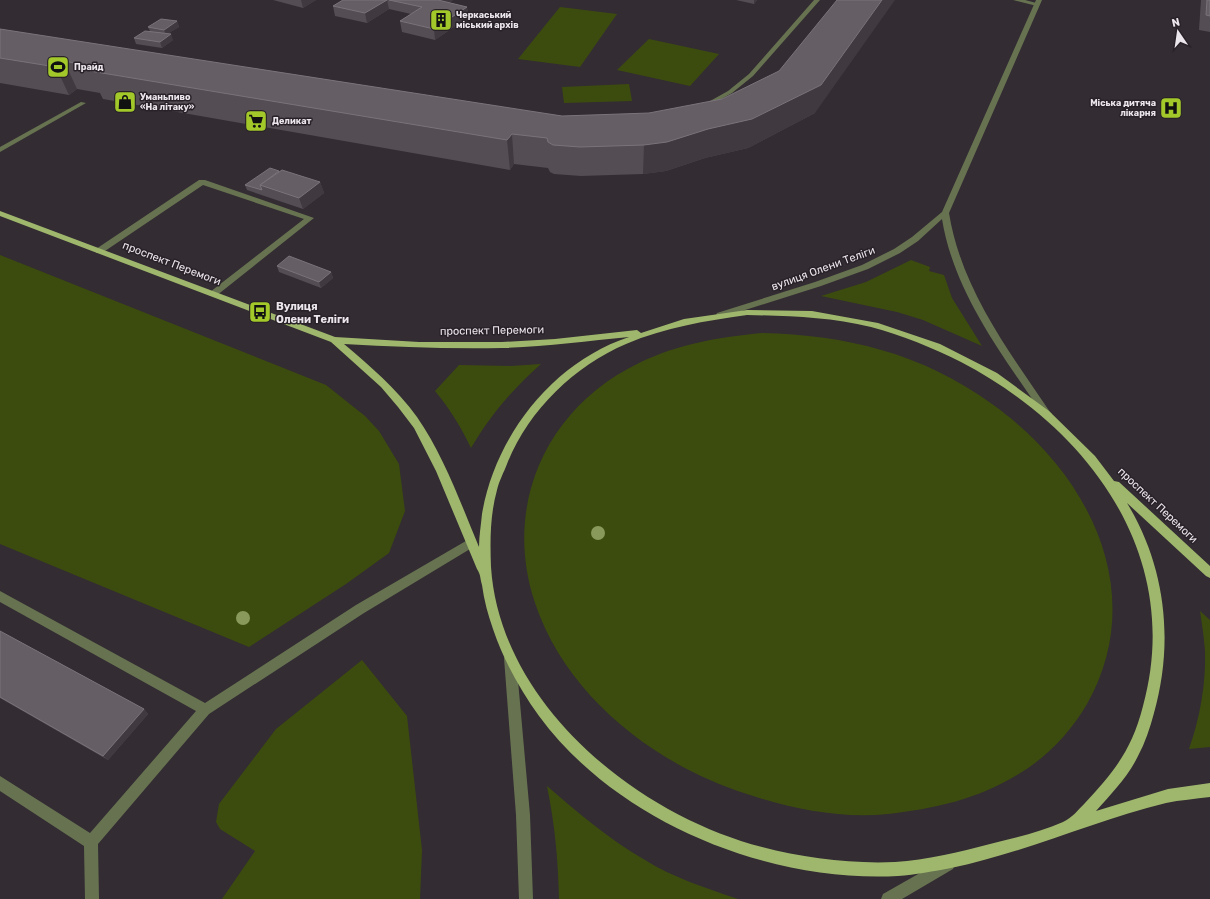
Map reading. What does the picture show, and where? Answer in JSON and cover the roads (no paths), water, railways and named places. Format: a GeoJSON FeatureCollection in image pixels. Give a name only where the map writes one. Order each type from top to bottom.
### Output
{"type":"FeatureCollection","features":[{"type":"Feature","properties":{"kind":"main road","name":"проспект Перемоги"},"geometry":{"type":"LineString","coordinates":[[0,213],[334,340],[419,345],[502,345],[555,342],[650,331]]}},
{"type":"Feature","properties":{"kind":"main road"},"geometry":{"type":"LineString","coordinates":[[1073,825],[1108,788],[1134,752],[1149,710],[1157,671],[1161,629],[1156,587],[1141,541],[1127,510],[1104,474],[1077,442],[1047,414],[1014,389],[980,367],[944,349],[906,335],[869,324],[808,314],[756,312],[720,315],[684,321],[650,331],[618,344],[588,362],[560,382],[536,406],[516,433],[500,464],[488,498],[484,535],[485,575],[493,615],[510,658],[535,700],[563,734],[609,778],[658,810],[713,837],[772,857],[834,867],[895,869],[954,861],[1016,846],[1073,825],[1169,796],[1210,790]]}},
{"type":"Feature","properties":{"kind":"main road","name":"проспект Перемоги"},"geometry":{"type":"LineString","coordinates":[[334,340],[398,399],[422,432],[446,482],[485,575]]}},
{"type":"Feature","properties":{"kind":"main road","name":"проспект Перемоги"},"geometry":{"type":"LineString","coordinates":[[1104,474],[1210,573]]}},
{"type":"Feature","properties":{"kind":"street"},"geometry":{"type":"LineString","coordinates":[[697,111],[730,92],[751,75],[818,0]]}},
{"type":"Feature","properties":{"kind":"street"},"geometry":{"type":"LineString","coordinates":[[1016,0],[1038,2]]}},
{"type":"Feature","properties":{"kind":"street","name":"вулиця Олени Теліги"},"geometry":{"type":"LineString","coordinates":[[720,315],[818,284],[865,267],[898,251],[929,228],[945,213],[1038,2]]}},
{"type":"Feature","properties":{"kind":"street"},"geometry":{"type":"LineString","coordinates":[[0,150],[83,103]]}},
{"type":"Feature","properties":{"kind":"street"},"geometry":{"type":"LineString","coordinates":[[99,251],[202,182],[310,218],[213,294]]}},
{"type":"Feature","properties":{"kind":"street"},"geometry":{"type":"LineString","coordinates":[[945,213],[954,252],[970,292],[1015,367],[1047,414]]}},
{"type":"Feature","properties":{"kind":"street"},"geometry":{"type":"LineString","coordinates":[[92,899],[91,842],[205,710],[360,609],[471,543]]}},
{"type":"Feature","properties":{"kind":"street"},"geometry":{"type":"LineString","coordinates":[[0,596],[205,710]]}},
{"type":"Feature","properties":{"kind":"street"},"geometry":{"type":"LineString","coordinates":[[510,658],[523,815],[526,899]]}},
{"type":"Feature","properties":{"kind":"street"},"geometry":{"type":"LineString","coordinates":[[0,783],[91,842]]}},
{"type":"Feature","properties":{"kind":"street"},"geometry":{"type":"LineString","coordinates":[[888,899],[954,861]]}},
{"type":"Feature","properties":{"kind":"place","name":"Черкаський міський архів"},"geometry":{"type":"Point","coordinates":[441,20]}},
{"type":"Feature","properties":{"kind":"place","name":"Прайд"},"geometry":{"type":"Point","coordinates":[58,67]}},
{"type":"Feature","properties":{"kind":"place","name":"Уманьпиво «На літаку»"},"geometry":{"type":"Point","coordinates":[125,102]}},
{"type":"Feature","properties":{"kind":"place","name":"Міська дитяча лікарня"},"geometry":{"type":"Point","coordinates":[1171,108]}},
{"type":"Feature","properties":{"kind":"place","name":"Деликат"},"geometry":{"type":"Point","coordinates":[256,121]}},
{"type":"Feature","properties":{"kind":"place","name":"Вулиця Олени Теліги"},"geometry":{"type":"Point","coordinates":[260,312]}}]}
